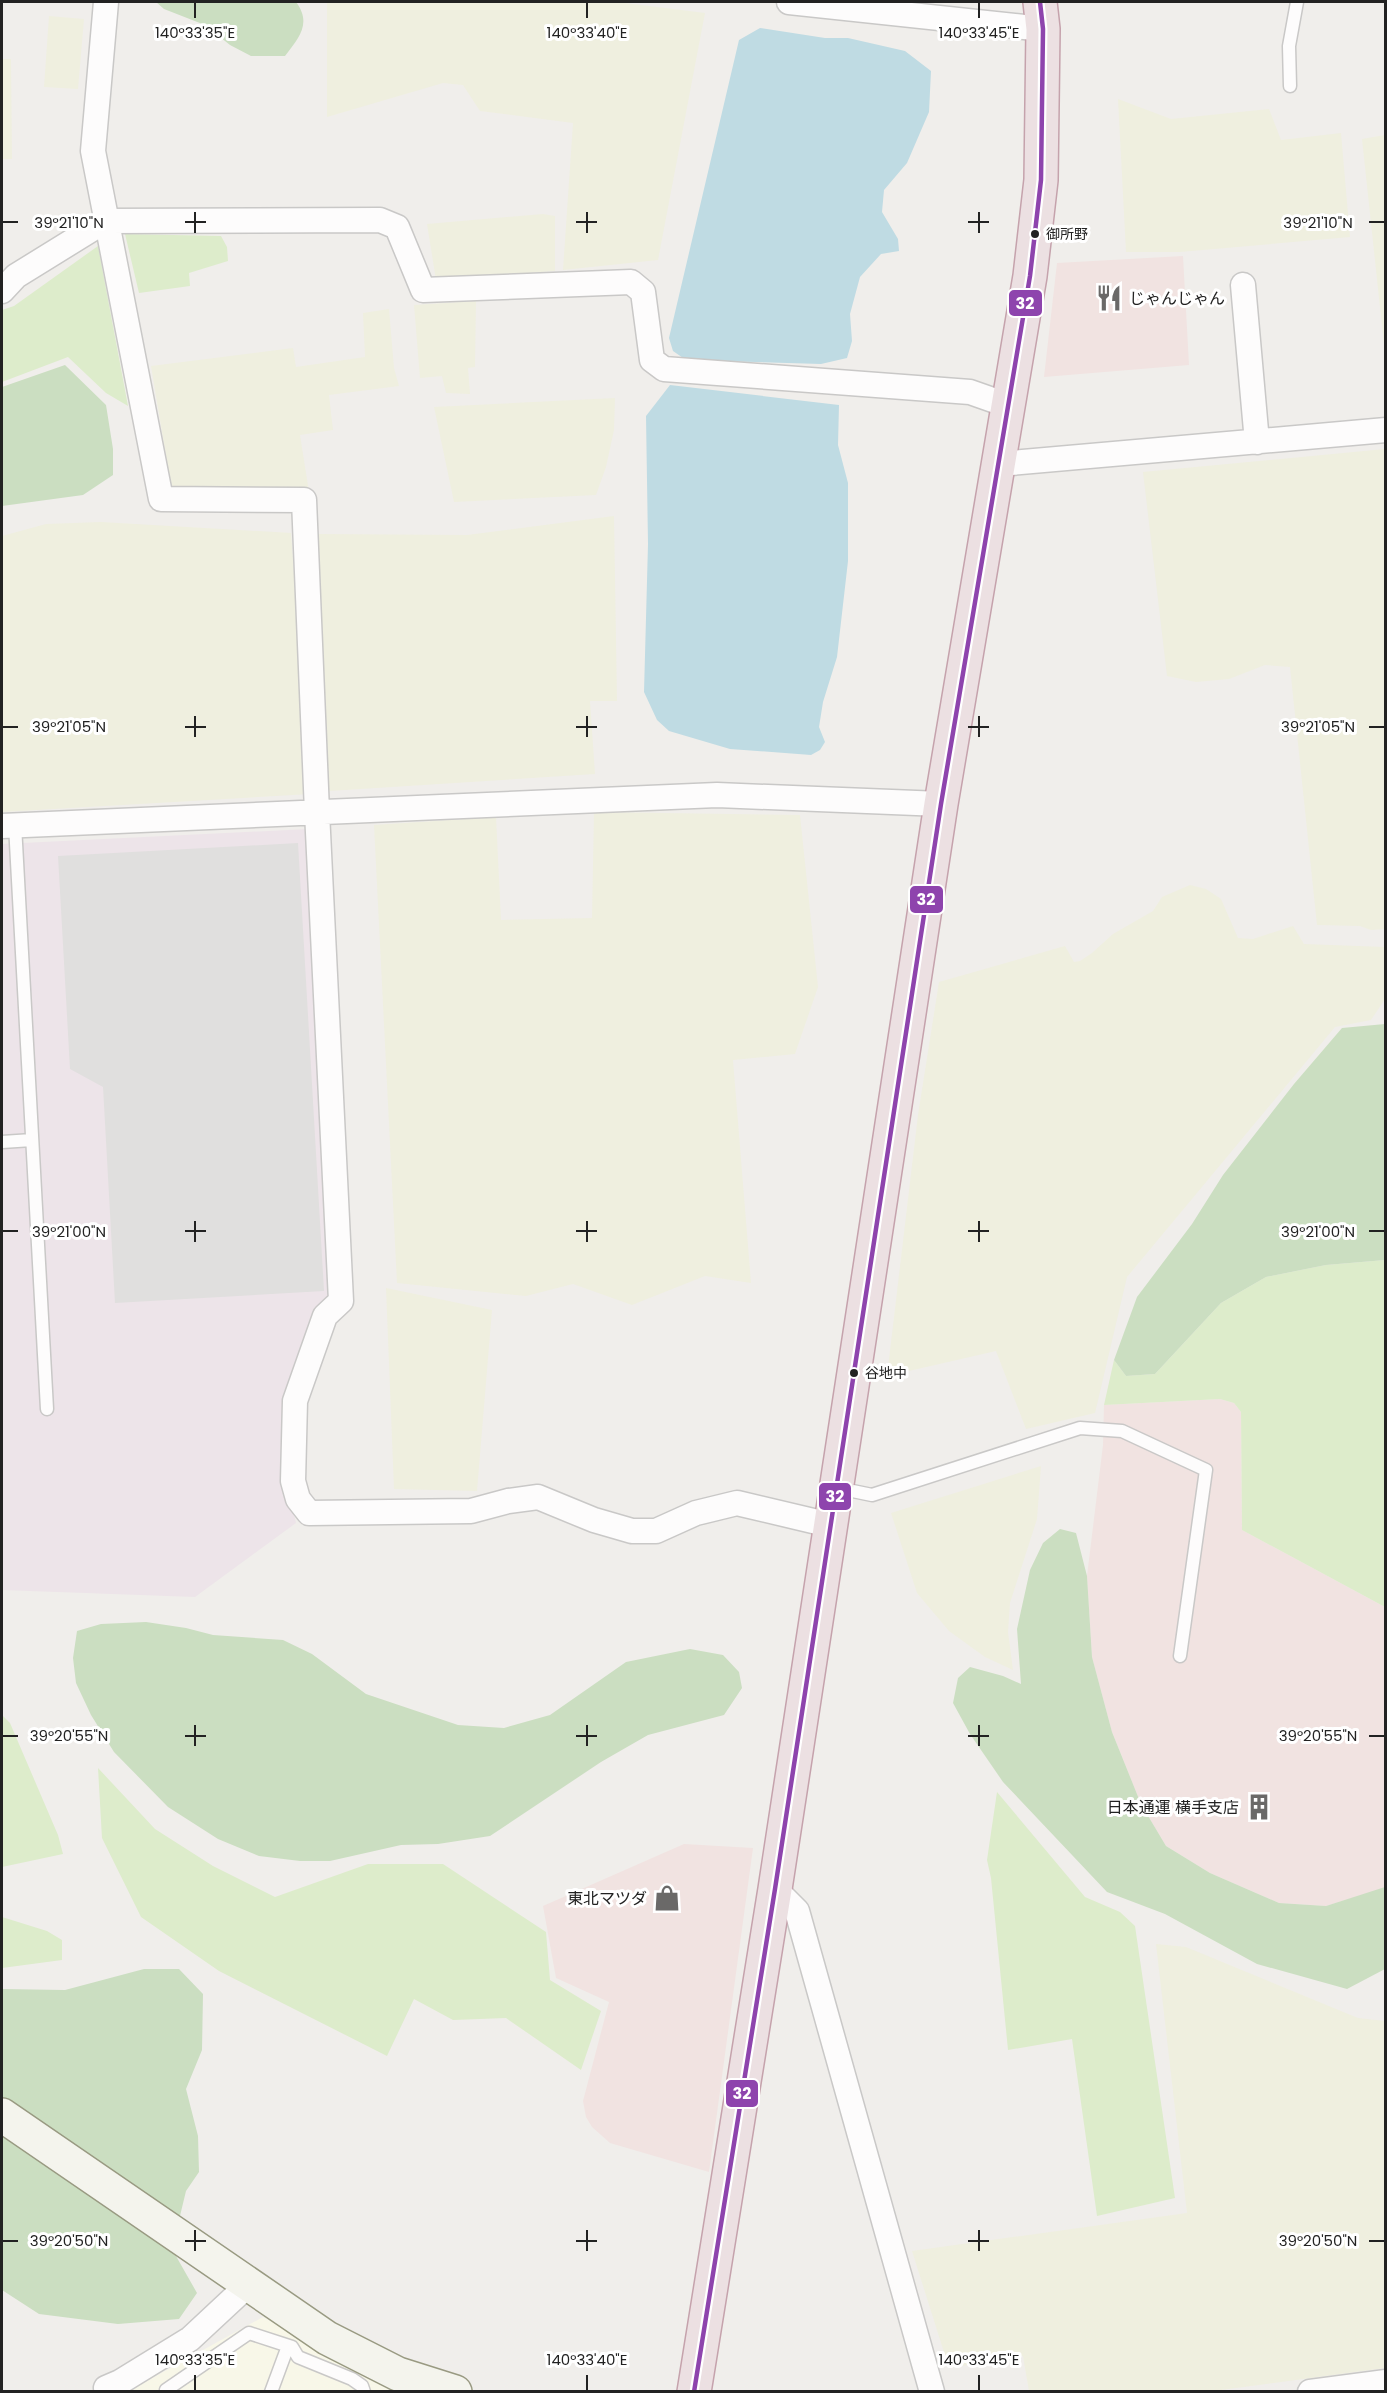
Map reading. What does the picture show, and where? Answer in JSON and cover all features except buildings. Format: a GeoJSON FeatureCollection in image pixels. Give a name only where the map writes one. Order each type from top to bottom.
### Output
{"type":"FeatureCollection","features":[{"type":"Feature","properties":{"kind":"highway"},"geometry":{"type":"LineString","coordinates":[[694,2391],[775,1889],[941,804],[1030,276],[1041,180],[1041,15]]}},
{"type":"Feature","properties":{"kind":"street"},"geometry":{"type":"LineString","coordinates":[[106,2],[93,151],[160,499],[304,500],[341,1301],[325,1316],[295,1401],[293,1481],[298,1499],[309,1513],[471,1511],[508,1501],[538,1497],[594,1520],[632,1531],[656,1532],[696,1513],[737,1503],[830,1525]]}},
{"type":"Feature","properties":{"kind":"street"},"geometry":{"type":"LineString","coordinates":[[789,2],[1041,15]]}},
{"type":"Feature","properties":{"kind":"street"},"geometry":{"type":"LineString","coordinates":[[2,291],[16,276],[105,221],[380,220],[397,226],[423,291],[631,282],[643,292],[652,360],[664,369],[970,392],[1007,405]]}},
{"type":"Feature","properties":{"kind":"street"},"geometry":{"type":"LineString","coordinates":[[1242,285],[1257,442]]}},
{"type":"Feature","properties":{"kind":"street"},"geometry":{"type":"LineString","coordinates":[[999,465],[1386,430]]}},
{"type":"Feature","properties":{"kind":"street"},"geometry":{"type":"LineString","coordinates":[[8,826],[717,795],[941,804]]}},
{"type":"Feature","properties":{"kind":"street"},"geometry":{"type":"LineString","coordinates":[[775,1889],[797,1911],[932,2391]]}},
{"type":"Feature","properties":{"kind":"street"},"geometry":{"type":"LineString","coordinates":[[2,2115],[327,2338],[398,2374],[455,2391]]}},
{"type":"Feature","properties":{"kind":"street"},"geometry":{"type":"LineString","coordinates":[[110,2390],[190,2339],[249,2283]]}},
{"type":"Feature","properties":{"kind":"street"},"geometry":{"type":"LineString","coordinates":[[1310,2391],[1386,2382]]}},
{"type":"Feature","properties":{"kind":"lane"},"geometry":{"type":"LineString","coordinates":[[1290,86],[1289,46],[1297,2]]}},
{"type":"Feature","properties":{"kind":"lane"},"geometry":{"type":"LineString","coordinates":[[8,826],[32,1140],[47,1409]]}},
{"type":"Feature","properties":{"kind":"lane"},"geometry":{"type":"LineString","coordinates":[[2,1142],[32,1140]]}},
{"type":"Feature","properties":{"kind":"lane"},"geometry":{"type":"LineString","coordinates":[[836,1488],[872,1495],[1080,1428],[1122,1431],[1206,1470],[1180,1656]]}},
{"type":"Feature","properties":{"kind":"lane"},"geometry":{"type":"LineString","coordinates":[[170,2391],[166,2390],[249,2332],[292,2348],[298,2356],[352,2379],[362,2386],[364,2391]]}},
{"type":"Feature","properties":{"kind":"lane"},"geometry":{"type":"LineString","coordinates":[[271,2391],[288,2346]]}},
{"type":"Feature","properties":{"kind":"shaded area"},"geometry":{"type":"Polygon","coordinates":[[[1183,256],[1189,365],[1044,377],[1057,263],[1183,256]]]}},
{"type":"Feature","properties":{"kind":"shaded area"},"geometry":{"type":"Polygon","coordinates":[[[308,829],[332,1294],[286,1480],[296,1523],[195,1597],[2,1590],[2,844],[308,829]]]}},
{"type":"Feature","properties":{"kind":"shaded area"},"geometry":{"type":"Polygon","coordinates":[[[298,843],[324,1291],[115,1303],[103,1087],[70,1069],[58,856],[298,843]]]}},
{"type":"Feature","properties":{"kind":"shaded area"},"geometry":{"type":"Polygon","coordinates":[[[1220,1399],[1234,1403],[1241,1412],[1242,1530],[1385,1607],[1385,1888],[1326,1906],[1279,1903],[1210,1873],[1166,1846],[1141,1804],[1112,1732],[1092,1657],[1087,1576],[1103,1445],[1104,1405],[1220,1399]]]}},
{"type":"Feature","properties":{"kind":"shaded area"},"geometry":{"type":"Polygon","coordinates":[[[684,1844],[753,1848],[709,2172],[610,2143],[592,2127],[586,2117],[583,2101],[609,2002],[556,1978],[543,1906],[684,1844]]]}},
{"type":"Feature","properties":{"kind":"shaded area"},"geometry":{"type":"Polygon","coordinates":[[[263,2317],[387,2385],[389,2391],[127,2392],[263,2317]]]}},
{"type":"Feature","properties":{"kind":"green space"},"geometry":{"type":"Polygon","coordinates":[[[156,2],[296,2],[303,17],[302,30],[285,56],[251,56],[230,45],[205,25],[164,9],[156,2]]]}},
{"type":"Feature","properties":{"kind":"green space"},"geometry":{"type":"Polygon","coordinates":[[[327,2],[617,2],[705,13],[658,260],[563,270],[573,123],[480,111],[463,85],[443,83],[327,117],[327,2]]]}},
{"type":"Feature","properties":{"kind":"green space"},"geometry":{"type":"Polygon","coordinates":[[[49,16],[84,19],[78,89],[44,87],[49,16]]]}},
{"type":"Feature","properties":{"kind":"green space"},"geometry":{"type":"Polygon","coordinates":[[[2,59],[11,59],[12,159],[2,159],[2,59]]]}},
{"type":"Feature","properties":{"kind":"green space"},"geometry":{"type":"Polygon","coordinates":[[[1118,99],[1171,119],[1269,109],[1281,140],[1341,133],[1350,237],[1180,252],[1126,252],[1118,99]]]}},
{"type":"Feature","properties":{"kind":"green space"},"geometry":{"type":"Polygon","coordinates":[[[1386,135],[1385,354],[1362,139],[1386,135]]]}},
{"type":"Feature","properties":{"kind":"green space"},"geometry":{"type":"Polygon","coordinates":[[[543,214],[555,216],[555,271],[436,280],[427,224],[543,214]]]}},
{"type":"Feature","properties":{"kind":"green space"},"geometry":{"type":"Polygon","coordinates":[[[125,234],[221,236],[227,247],[228,261],[189,273],[190,286],[139,293],[125,234]]]}},
{"type":"Feature","properties":{"kind":"green space"},"geometry":{"type":"Polygon","coordinates":[[[98,246],[128,406],[106,393],[68,357],[2,382],[2,310],[14,306],[98,246]]]}},
{"type":"Feature","properties":{"kind":"green space"},"geometry":{"type":"Polygon","coordinates":[[[476,301],[475,367],[468,368],[470,394],[446,393],[442,376],[420,378],[414,305],[476,301]]]}},
{"type":"Feature","properties":{"kind":"green space"},"geometry":{"type":"Polygon","coordinates":[[[389,309],[394,368],[399,386],[329,395],[333,430],[300,435],[309,492],[180,494],[171,486],[151,366],[293,348],[296,367],[365,357],[363,313],[389,309]]]}},
{"type":"Feature","properties":{"kind":"green space"},"geometry":{"type":"Polygon","coordinates":[[[65,365],[106,405],[113,449],[113,475],[83,495],[2,506],[2,387],[65,365]]]}},
{"type":"Feature","properties":{"kind":"green space"},"geometry":{"type":"Polygon","coordinates":[[[615,398],[614,430],[606,467],[596,495],[454,502],[434,407],[615,398]]]}},
{"type":"Feature","properties":{"kind":"green space"},"geometry":{"type":"Polygon","coordinates":[[[1385,449],[1386,929],[1371,930],[1360,926],[1317,925],[1290,667],[1265,665],[1229,679],[1196,682],[1167,676],[1143,472],[1385,449]]]}},
{"type":"Feature","properties":{"kind":"green space"},"geometry":{"type":"Polygon","coordinates":[[[614,516],[617,701],[590,701],[595,774],[329,791],[317,534],[467,535],[614,516]]]}},
{"type":"Feature","properties":{"kind":"green space"},"geometry":{"type":"Polygon","coordinates":[[[101,522],[291,533],[310,794],[2,812],[2,536],[46,524],[101,522]]]}},
{"type":"Feature","properties":{"kind":"green space"},"geometry":{"type":"Polygon","coordinates":[[[594,812],[800,815],[818,987],[795,1054],[733,1060],[751,1283],[705,1276],[632,1305],[573,1284],[526,1296],[397,1283],[374,825],[496,817],[501,920],[592,918],[594,812]]]}},
{"type":"Feature","properties":{"kind":"green space"},"geometry":{"type":"Polygon","coordinates":[[[1190,885],[1206,889],[1221,899],[1238,938],[1253,939],[1293,926],[1304,944],[1385,947],[1385,999],[1371,1020],[1335,1027],[1127,1277],[1095,1413],[1026,1429],[996,1351],[887,1376],[918,1115],[939,982],[1065,946],[1074,962],[1080,961],[1113,934],[1153,911],[1162,897],[1190,885]]]}},
{"type":"Feature","properties":{"kind":"green space"},"geometry":{"type":"Polygon","coordinates":[[[1385,1024],[1385,1260],[1326,1265],[1266,1277],[1221,1303],[1155,1374],[1126,1376],[1114,1360],[1137,1297],[1192,1224],[1223,1175],[1294,1084],[1342,1028],[1385,1024]]]}},
{"type":"Feature","properties":{"kind":"green space"},"geometry":{"type":"Polygon","coordinates":[[[1385,1260],[1385,1607],[1242,1530],[1241,1412],[1234,1403],[1220,1399],[1104,1405],[1114,1360],[1126,1376],[1155,1374],[1221,1303],[1266,1277],[1326,1265],[1385,1260]]]}},
{"type":"Feature","properties":{"kind":"green space"},"geometry":{"type":"Polygon","coordinates":[[[386,1288],[492,1310],[477,1491],[394,1489],[386,1288]]]}},
{"type":"Feature","properties":{"kind":"green space"},"geometry":{"type":"Polygon","coordinates":[[[1041,1466],[1037,1519],[1010,1603],[1008,1632],[1013,1670],[985,1657],[949,1631],[917,1593],[891,1513],[1041,1466]]]}},
{"type":"Feature","properties":{"kind":"green space"},"geometry":{"type":"Polygon","coordinates":[[[1060,1529],[1076,1533],[1087,1576],[1092,1657],[1112,1732],[1141,1804],[1166,1846],[1210,1873],[1279,1903],[1326,1906],[1385,1887],[1385,1969],[1347,1989],[1257,1964],[1165,1914],[1107,1892],[1003,1782],[970,1734],[953,1703],[958,1678],[970,1667],[1003,1676],[1021,1684],[1017,1629],[1030,1570],[1043,1543],[1060,1529]]]}},
{"type":"Feature","properties":{"kind":"green space"},"geometry":{"type":"Polygon","coordinates":[[[146,1622],[213,1635],[283,1640],[312,1654],[366,1694],[458,1725],[504,1728],[550,1715],[626,1662],[690,1649],[723,1655],[739,1672],[742,1688],[724,1715],[648,1735],[601,1762],[490,1836],[438,1844],[401,1845],[330,1861],[300,1861],[259,1856],[218,1839],[168,1807],[114,1752],[91,1715],[76,1683],[73,1658],[77,1631],[101,1624],[146,1622]]]}},
{"type":"Feature","properties":{"kind":"green space"},"geometry":{"type":"Polygon","coordinates":[[[2,1715],[10,1723],[58,1835],[63,1854],[2,1867],[2,1715]]]}},
{"type":"Feature","properties":{"kind":"green space"},"geometry":{"type":"Polygon","coordinates":[[[98,1768],[155,1829],[213,1866],[275,1897],[368,1864],[443,1864],[546,1932],[550,1980],[601,2011],[581,2070],[506,2018],[453,2020],[414,1999],[387,2056],[219,1971],[141,1917],[102,1838],[98,1768]]]}},
{"type":"Feature","properties":{"kind":"green space"},"geometry":{"type":"Polygon","coordinates":[[[997,1792],[1085,1897],[1120,1912],[1135,1926],[1175,2198],[1097,2216],[1072,2039],[1008,2050],[991,1878],[987,1860],[997,1792]]]}},
{"type":"Feature","properties":{"kind":"green space"},"geometry":{"type":"Polygon","coordinates":[[[2,1917],[47,1931],[62,1940],[62,1960],[2,1968],[2,1917]]]}},
{"type":"Feature","properties":{"kind":"green space"},"geometry":{"type":"Polygon","coordinates":[[[1156,1944],[1186,1947],[1358,2018],[1385,2021],[1385,2368],[1206,2392],[1029,2391],[1023,2356],[949,2368],[912,2251],[1187,2213],[1156,1944]]]}},
{"type":"Feature","properties":{"kind":"green space"},"geometry":{"type":"Polygon","coordinates":[[[144,1969],[179,1969],[203,1994],[202,2050],[186,2089],[198,2136],[199,2172],[186,2191],[172,2249],[197,2293],[179,2319],[118,2324],[39,2314],[2,2290],[2,1989],[65,1990],[144,1969]]]}},
{"type":"Feature","properties":{"kind":"water"},"geometry":{"type":"Polygon","coordinates":[[[760,28],[825,38],[848,38],[905,51],[931,71],[929,112],[907,163],[884,190],[882,212],[898,239],[899,251],[881,254],[860,277],[850,314],[852,341],[847,358],[821,364],[686,360],[673,351],[669,338],[739,40],[760,28]]]}},
{"type":"Feature","properties":{"kind":"water"},"geometry":{"type":"Polygon","coordinates":[[[670,385],[839,405],[838,445],[848,483],[848,561],[837,657],[823,702],[819,727],[825,742],[820,750],[811,755],[730,749],[669,731],[657,720],[644,692],[648,544],[646,416],[670,385]]]}},
{"type":"Feature","properties":{"kind":"transit line","name":"32"},"geometry":{"type":"LineString","coordinates":[[694,2392],[775,1889],[941,804],[1030,276],[1041,180],[1043,29],[1040,2]]}},
{"type":"Feature","properties":{"kind":"place","name":"御所野"},"geometry":{"type":"Point","coordinates":[1035,234]}},
{"type":"Feature","properties":{"kind":"place","name":"じゃんじゃん"},"geometry":{"type":"Point","coordinates":[1109,298]}},
{"type":"Feature","properties":{"kind":"place","name":"谷地中"},"geometry":{"type":"Point","coordinates":[854,1373]}},
{"type":"Feature","properties":{"kind":"place","name":"日本通運 横手支店"},"geometry":{"type":"Point","coordinates":[1259,1807]}},
{"type":"Feature","properties":{"kind":"place","name":"東北マツダ"},"geometry":{"type":"Point","coordinates":[667,1898]}}]}
